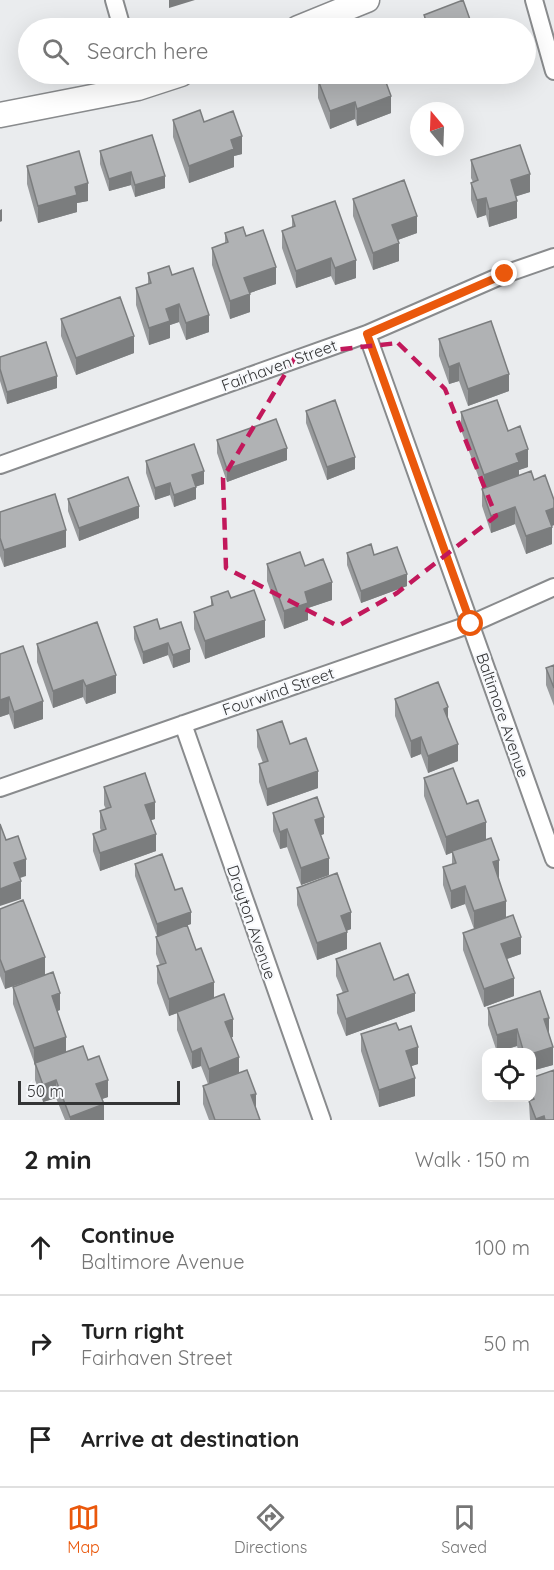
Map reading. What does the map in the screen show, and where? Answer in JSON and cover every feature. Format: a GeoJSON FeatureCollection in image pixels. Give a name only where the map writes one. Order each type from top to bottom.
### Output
{"type":"FeatureCollection","features":[{"type":"Feature","properties":{"kind":"main road"},"geometry":{"type":"LineString","coordinates":[[323,18],[368,0]]}},
{"type":"Feature","properties":{"kind":"main road"},"geometry":{"type":"LineString","coordinates":[[0,115],[124,84]]}},
{"type":"Feature","properties":{"kind":"street"},"geometry":{"type":"LineString","coordinates":[[114,0],[119,18]]}},
{"type":"Feature","properties":{"kind":"street"},"geometry":{"type":"LineString","coordinates":[[534,0],[554,71]]}},
{"type":"Feature","properties":{"kind":"street","name":"Fairhaven Street"},"geometry":{"type":"LineString","coordinates":[[0,465],[367,334],[505,274],[554,257]]}},
{"type":"Feature","properties":{"kind":"street","name":"Baltimore Avenue"},"geometry":{"type":"LineString","coordinates":[[367,334],[554,860]]}},
{"type":"Feature","properties":{"kind":"street","name":"Fourwind Street"},"geometry":{"type":"LineString","coordinates":[[0,788],[471,624],[554,587]]}},
{"type":"Feature","properties":{"kind":"street","name":"Drayton Avenue"},"geometry":{"type":"LineString","coordinates":[[183,724],[322,1120]]}},
{"type":"Feature","properties":{"kind":"highlighted area"},"geometry":{"type":"Polygon","coordinates":[[[398,343],[445,389],[496,516],[397,593],[338,626],[226,568],[223,478],[297,354],[398,343]]]}},
{"type":"Feature","properties":{"kind":"building"},"geometry":{"type":"Polygon","coordinates":[[[463,0],[469,18],[425,18],[424,15],[463,0]]]}},
{"type":"Feature","properties":{"kind":"building"},"geometry":{"type":"Polygon","coordinates":[[[320,84],[387,84],[391,96],[357,109],[355,102],[330,111],[320,84]]]}},
{"type":"Feature","properties":{"kind":"building"},"geometry":{"type":"Polygon","coordinates":[[[200,110],[204,122],[233,111],[242,136],[231,140],[234,149],[189,166],[173,120],[200,110]]]}},
{"type":"Feature","properties":{"kind":"building"},"geometry":{"type":"Polygon","coordinates":[[[152,135],[165,176],[135,185],[131,172],[109,179],[100,151],[152,135]]]}},
{"type":"Feature","properties":{"kind":"building"},"geometry":{"type":"Polygon","coordinates":[[[520,145],[530,174],[511,180],[517,201],[489,209],[486,198],[477,200],[471,183],[478,180],[471,160],[520,145]]]}},
{"type":"Feature","properties":{"kind":"building"},"geometry":{"type":"Polygon","coordinates":[[[79,151],[88,183],[75,187],[77,195],[38,206],[27,166],[79,151]]]}},
{"type":"Feature","properties":{"kind":"building"},"geometry":{"type":"Polygon","coordinates":[[[404,180],[417,216],[392,225],[399,243],[373,253],[353,199],[404,180]]]}},
{"type":"Feature","properties":{"kind":"building"},"geometry":{"type":"Polygon","coordinates":[[[335,201],[356,260],[335,268],[331,258],[296,271],[282,231],[295,226],[292,216],[335,201]]]}},
{"type":"Feature","properties":{"kind":"building"},"geometry":{"type":"Polygon","coordinates":[[[243,227],[246,236],[263,230],[276,267],[244,278],[250,294],[230,301],[212,248],[228,242],[225,233],[243,227]]]}},
{"type":"Feature","properties":{"kind":"building"},"geometry":{"type":"Polygon","coordinates":[[[169,266],[172,275],[193,268],[209,315],[186,323],[179,304],[166,309],[170,321],[149,328],[136,288],[151,283],[148,273],[169,266]]]}},
{"type":"Feature","properties":{"kind":"building"},"geometry":{"type":"Polygon","coordinates":[[[120,297],[134,336],[76,358],[61,319],[120,297]]]}},
{"type":"Feature","properties":{"kind":"building"},"geometry":{"type":"Polygon","coordinates":[[[491,321],[509,374],[468,389],[459,363],[449,367],[439,339],[491,321]]]}},
{"type":"Feature","properties":{"kind":"building"},"geometry":{"type":"Polygon","coordinates":[[[46,342],[57,376],[7,392],[0,369],[0,357],[46,342]]]}},
{"type":"Feature","properties":{"kind":"building"},"geometry":{"type":"Polygon","coordinates":[[[335,400],[355,457],[327,467],[306,411],[335,400]]]}},
{"type":"Feature","properties":{"kind":"building"},"geometry":{"type":"Polygon","coordinates":[[[497,400],[508,431],[520,426],[528,449],[516,454],[519,462],[484,475],[461,412],[497,400]]]}},
{"type":"Feature","properties":{"kind":"building"},"geometry":{"type":"Polygon","coordinates":[[[276,419],[287,448],[227,469],[217,440],[276,419]]]}},
{"type":"Feature","properties":{"kind":"building"},"geometry":{"type":"Polygon","coordinates":[[[194,444],[204,471],[192,475],[196,487],[174,495],[170,483],[155,488],[146,461],[194,444]]]}},
{"type":"Feature","properties":{"kind":"building"},"geometry":{"type":"Polygon","coordinates":[[[531,471],[534,480],[545,475],[554,500],[554,508],[546,511],[552,527],[526,536],[515,507],[491,516],[482,489],[531,471]]]}},
{"type":"Feature","properties":{"kind":"building"},"geometry":{"type":"Polygon","coordinates":[[[128,477],[139,506],[79,528],[68,499],[128,477]]]}},
{"type":"Feature","properties":{"kind":"building"},"geometry":{"type":"Polygon","coordinates":[[[55,494],[66,530],[4,550],[0,538],[0,512],[55,494]]]}},
{"type":"Feature","properties":{"kind":"building"},"geometry":{"type":"Polygon","coordinates":[[[371,544],[374,555],[397,547],[407,574],[361,591],[347,553],[371,544]]]}},
{"type":"Feature","properties":{"kind":"building"},"geometry":{"type":"Polygon","coordinates":[[[300,552],[305,566],[323,559],[332,582],[305,592],[308,603],[284,611],[267,564],[300,552]]]}},
{"type":"Feature","properties":{"kind":"building"},"geometry":{"type":"Polygon","coordinates":[[[254,590],[265,620],[205,641],[194,612],[213,605],[211,597],[228,591],[231,598],[254,590]]]}},
{"type":"Feature","properties":{"kind":"building"},"geometry":{"type":"Polygon","coordinates":[[[157,619],[160,629],[181,622],[190,649],[173,655],[168,643],[143,652],[134,627],[157,619]]]}},
{"type":"Feature","properties":{"kind":"building"},"geometry":{"type":"Polygon","coordinates":[[[97,622],[116,675],[86,686],[83,680],[53,691],[37,644],[97,622]]]}},
{"type":"Feature","properties":{"kind":"building"},"geometry":{"type":"Polygon","coordinates":[[[23,646],[43,701],[14,712],[9,697],[0,700],[0,654],[23,646]]]}},
{"type":"Feature","properties":{"kind":"building"},"geometry":{"type":"Polygon","coordinates":[[[554,665],[554,688],[546,668],[554,665]]]}},
{"type":"Feature","properties":{"kind":"building"},"geometry":{"type":"Polygon","coordinates":[[[438,682],[448,707],[444,709],[458,744],[428,756],[421,737],[411,741],[395,699],[438,682]]]}},
{"type":"Feature","properties":{"kind":"building"},"geometry":{"type":"Polygon","coordinates":[[[282,721],[290,744],[306,738],[318,771],[267,789],[259,764],[268,761],[257,730],[282,721]]]}},
{"type":"Feature","properties":{"kind":"building"},"geometry":{"type":"Polygon","coordinates":[[[453,768],[467,804],[478,800],[486,822],[446,837],[424,778],[453,768]]]}},
{"type":"Feature","properties":{"kind":"building"},"geometry":{"type":"Polygon","coordinates":[[[145,773],[155,802],[145,805],[156,834],[100,853],[93,834],[106,829],[100,811],[111,807],[104,787],[145,773]]]}},
{"type":"Feature","properties":{"kind":"building"},"geometry":{"type":"Polygon","coordinates":[[[317,797],[324,817],[315,820],[329,858],[301,868],[287,829],[280,832],[273,813],[317,797]]]}},
{"type":"Feature","properties":{"kind":"building"},"geometry":{"type":"Polygon","coordinates":[[[0,824],[6,840],[18,836],[26,859],[14,863],[21,881],[0,889],[0,824]]]}},
{"type":"Feature","properties":{"kind":"building"},"geometry":{"type":"Polygon","coordinates":[[[491,838],[499,860],[493,862],[506,901],[474,911],[465,886],[451,891],[443,867],[456,863],[452,851],[491,838]]]}},
{"type":"Feature","properties":{"kind":"building"},"geometry":{"type":"Polygon","coordinates":[[[162,854],[175,890],[182,888],[191,912],[157,924],[135,864],[162,854]]]}},
{"type":"Feature","properties":{"kind":"building"},"geometry":{"type":"Polygon","coordinates":[[[337,873],[351,912],[341,916],[347,932],[317,943],[297,888],[337,873]]]}},
{"type":"Feature","properties":{"kind":"building"},"geometry":{"type":"Polygon","coordinates":[[[23,900],[45,957],[5,972],[0,959],[0,909],[23,900]]]}},
{"type":"Feature","properties":{"kind":"building"},"geometry":{"type":"Polygon","coordinates":[[[513,915],[521,937],[501,944],[514,978],[484,989],[463,933],[513,915]]]}},
{"type":"Feature","properties":{"kind":"building"},"geometry":{"type":"Polygon","coordinates":[[[187,925],[196,950],[201,948],[214,982],[169,999],[157,966],[166,963],[156,937],[187,925]]]}},
{"type":"Feature","properties":{"kind":"building"},"geometry":{"type":"Polygon","coordinates":[[[380,943],[394,980],[408,974],[415,993],[346,1019],[337,995],[348,991],[336,959],[380,943]]]}},
{"type":"Feature","properties":{"kind":"building"},"geometry":{"type":"Polygon","coordinates":[[[53,972],[60,993],[52,996],[66,1037],[34,1048],[13,987],[53,972]]]}},
{"type":"Feature","properties":{"kind":"building"},"geometry":{"type":"Polygon","coordinates":[[[540,991],[549,1018],[544,1019],[553,1047],[536,1052],[536,1048],[523,1048],[517,1029],[497,1035],[488,1008],[540,991]]]}},
{"type":"Feature","properties":{"kind":"building"},"geometry":{"type":"Polygon","coordinates":[[[224,994],[233,1019],[225,1022],[239,1057],[209,1069],[201,1048],[192,1052],[177,1012],[224,994]]]}},
{"type":"Feature","properties":{"kind":"building"},"geometry":{"type":"Polygon","coordinates":[[[396,1023],[399,1030],[411,1026],[418,1047],[406,1051],[415,1078],[379,1090],[361,1034],[396,1023]]]}},
{"type":"Feature","properties":{"kind":"building"},"geometry":{"type":"Polygon","coordinates":[[[83,1046],[88,1060],[99,1056],[108,1080],[96,1084],[104,1104],[70,1117],[56,1080],[43,1085],[35,1063],[83,1046]]]}},
{"type":"Feature","properties":{"kind":"building"},"geometry":{"type":"Polygon","coordinates":[[[247,1070],[256,1094],[251,1095],[260,1120],[215,1120],[203,1086],[247,1070]]]}},
{"type":"Feature","properties":{"kind":"building"},"geometry":{"type":"Polygon","coordinates":[[[554,1070],[554,1120],[545,1120],[544,1116],[536,1119],[529,1102],[536,1102],[536,1076],[554,1070]]]}},
{"type":"Feature","properties":{"kind":"route"},"geometry":{"type":"LineString","coordinates":[[471,624],[367,334],[505,274]]}}]}
